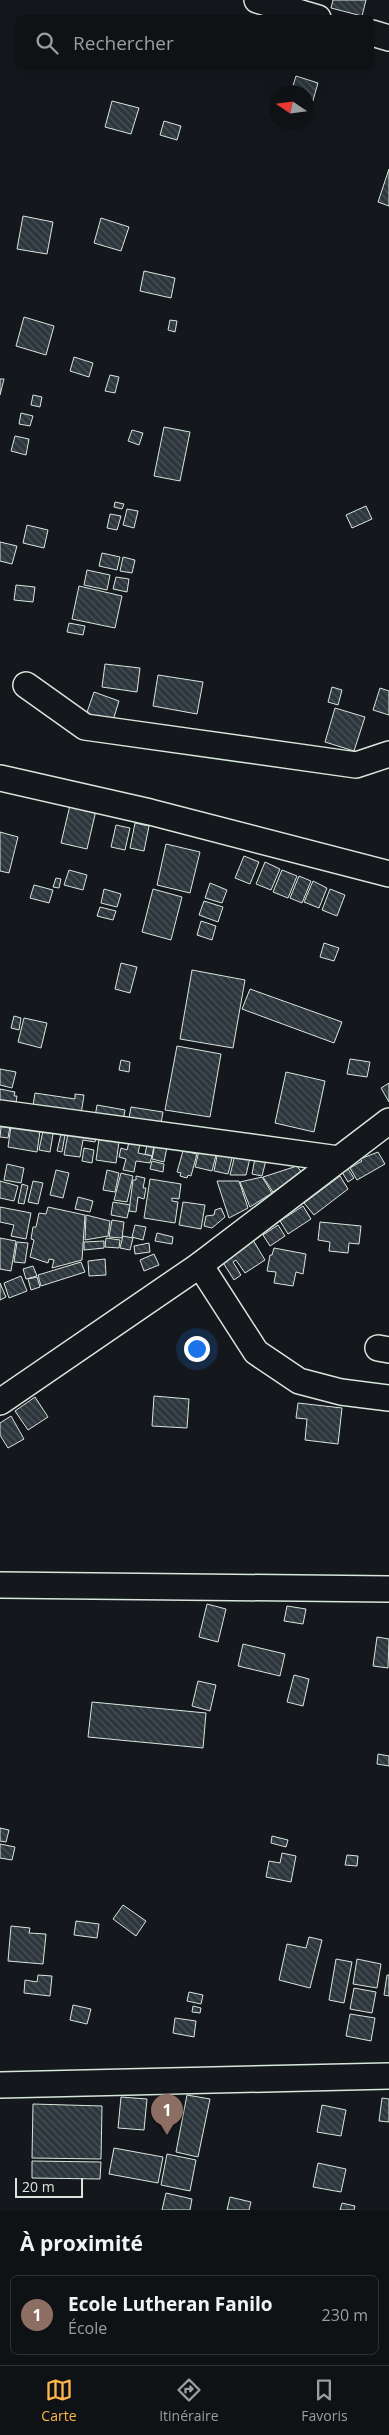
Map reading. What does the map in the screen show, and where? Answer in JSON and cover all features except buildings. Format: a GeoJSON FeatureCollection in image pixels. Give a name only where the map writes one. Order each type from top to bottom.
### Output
{"type":"FeatureCollection","features":[{"type":"Feature","properties":{"kind":"street"},"geometry":{"type":"LineString","coordinates":[[257,0],[308,15]]}},
{"type":"Feature","properties":{"kind":"street"},"geometry":{"type":"LineString","coordinates":[[374,34],[389,38]]}},
{"type":"Feature","properties":{"kind":"street"},"geometry":{"type":"LineString","coordinates":[[26,685],[85,727],[356,765],[389,754]]}},
{"type":"Feature","properties":{"kind":"street"},"geometry":{"type":"LineString","coordinates":[[0,778],[150,812],[389,874]]}},
{"type":"Feature","properties":{"kind":"street"},"geometry":{"type":"LineString","coordinates":[[0,1113],[339,1159]]}},
{"type":"Feature","properties":{"kind":"street"},"geometry":{"type":"LineString","coordinates":[[0,1402],[200,1265],[389,1121]]}},
{"type":"Feature","properties":{"kind":"street"},"geometry":{"type":"LineString","coordinates":[[200,1265],[256,1352],[299,1381],[342,1392],[389,1398]]}},
{"type":"Feature","properties":{"kind":"street"},"geometry":{"type":"LineString","coordinates":[[0,1585],[389,1589]]}},
{"type":"Feature","properties":{"kind":"street"},"geometry":{"type":"LineString","coordinates":[[0,2085],[389,2076]]}},
{"type":"Feature","properties":{"kind":"place","name":"Ecole Lutheran Fanilo"},"geometry":{"type":"Point","coordinates":[167,2135]}}]}
